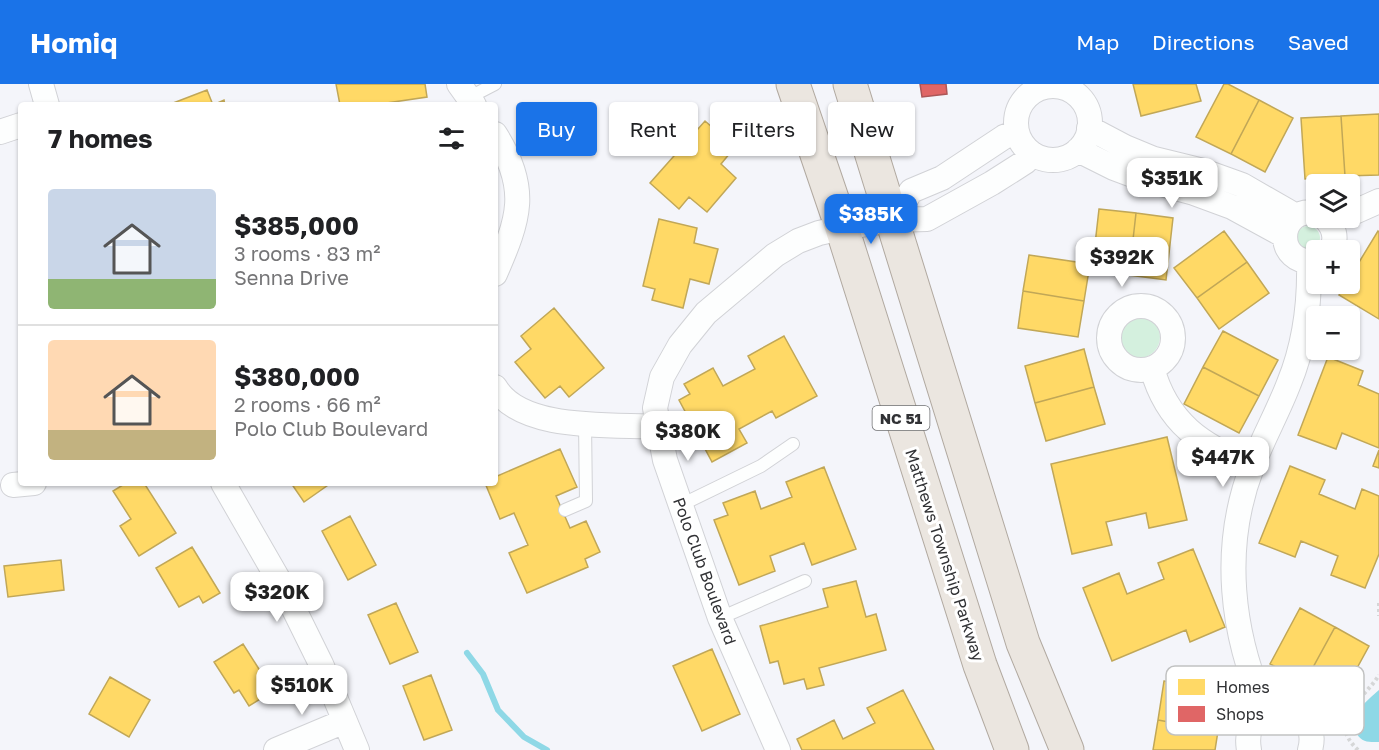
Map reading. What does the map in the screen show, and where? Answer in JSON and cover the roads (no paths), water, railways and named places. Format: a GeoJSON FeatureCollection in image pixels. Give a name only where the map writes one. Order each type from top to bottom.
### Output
{"type":"FeatureCollection","features":[{"type":"Feature","properties":{"kind":"main road","name":"Matthews Township Parkway"},"geometry":{"type":"LineString","coordinates":[[793,84],[843,228],[980,665],[1012,750]]}},
{"type":"Feature","properties":{"kind":"main road","name":"NC 51"},"geometry":{"type":"LineString","coordinates":[[850,84],[1023,643],[1067,750]]}},
{"type":"Feature","properties":{"kind":"street"},"geometry":{"type":"LineString","coordinates":[[41,84],[46,102]]}},
{"type":"Feature","properties":{"kind":"street"},"geometry":{"type":"LineString","coordinates":[[1064,86],[1080,99],[1088,110],[1089,128],[1078,150],[1068,157],[1045,160],[1033,154],[1020,141],[1016,117],[1020,105],[1030,94],[1042,88],[1064,86]]}},
{"type":"Feature","properties":{"kind":"street"},"geometry":{"type":"LineString","coordinates":[[0,132],[18,126]]}},
{"type":"Feature","properties":{"kind":"street"},"geometry":{"type":"LineString","coordinates":[[1089,128],[1154,159],[1203,171],[1242,185],[1306,213]]}},
{"type":"Feature","properties":{"kind":"street"},"geometry":{"type":"LineString","coordinates":[[893,220],[911,192],[942,178],[1004,137],[1017,132]]}},
{"type":"Feature","properties":{"kind":"street"},"geometry":{"type":"LineString","coordinates":[[498,140],[513,171],[518,194],[516,220],[498,266]]}},
{"type":"Feature","properties":{"kind":"street"},"geometry":{"type":"LineString","coordinates":[[1078,150],[1114,168],[1146,180],[1194,193],[1232,207],[1306,218]]}},
{"type":"Feature","properties":{"kind":"street","name":"Polo Club Boulevard"},"geometry":{"type":"LineString","coordinates":[[777,750],[720,618],[665,460],[655,408],[662,377],[680,345],[706,313],[775,255],[804,238],[819,233],[893,220],[927,219],[992,183],[1025,162],[1033,154]]}},
{"type":"Feature","properties":{"kind":"street"},"geometry":{"type":"LineString","coordinates":[[1360,207],[1379,201]]}},
{"type":"Feature","properties":{"kind":"street"},"geometry":{"type":"LineString","coordinates":[[1306,261],[1291,254],[1285,242],[1308,228]]}},
{"type":"Feature","properties":{"kind":"street"},"geometry":{"type":"LineString","coordinates":[[1248,666],[1238,627],[1233,588],[1238,518],[1252,466],[1290,382],[1303,339],[1310,294]]}},
{"type":"Feature","properties":{"kind":"street"},"geometry":{"type":"LineString","coordinates":[[1152,368],[1157,386],[1167,405],[1189,431],[1225,455],[1252,466]]}},
{"type":"Feature","properties":{"kind":"street"},"geometry":{"type":"LineString","coordinates":[[498,392],[522,412],[559,422],[658,427]]}},
{"type":"Feature","properties":{"kind":"street"},"geometry":{"type":"LineString","coordinates":[[225,486],[285,591],[321,664],[357,750]]}},
{"type":"Feature","properties":{"kind":"street"},"geometry":{"type":"LineString","coordinates":[[276,750],[345,721]]}},
{"type":"Feature","properties":{"kind":"street"},"geometry":{"type":"LineString","coordinates":[[1249,735],[1249,750]]}},
{"type":"Feature","properties":{"kind":"street"},"geometry":{"type":"LineString","coordinates":[[1310,750],[1311,735]]}},
{"type":"Feature","properties":{"kind":"lane"},"geometry":{"type":"LineString","coordinates":[[467,96],[495,84]]}},
{"type":"Feature","properties":{"kind":"lane"},"geometry":{"type":"LineString","coordinates":[[565,510],[586,501],[585,423]]}},
{"type":"Feature","properties":{"kind":"lane"},"geometry":{"type":"LineString","coordinates":[[681,505],[761,466],[793,444]]}},
{"type":"Feature","properties":{"kind":"lane"},"geometry":{"type":"LineString","coordinates":[[720,618],[805,581]]}},
{"type":"Feature","properties":{"kind":"water"},"geometry":{"type":"Polygon","coordinates":[[[1379,690],[1379,742],[1367,741],[1358,735],[1364,735],[1364,704],[1379,690]]]}},
{"type":"Feature","properties":{"kind":"waterway"},"geometry":{"type":"LineString","coordinates":[[467,653],[483,674],[498,710],[524,737],[547,750]]}}]}
